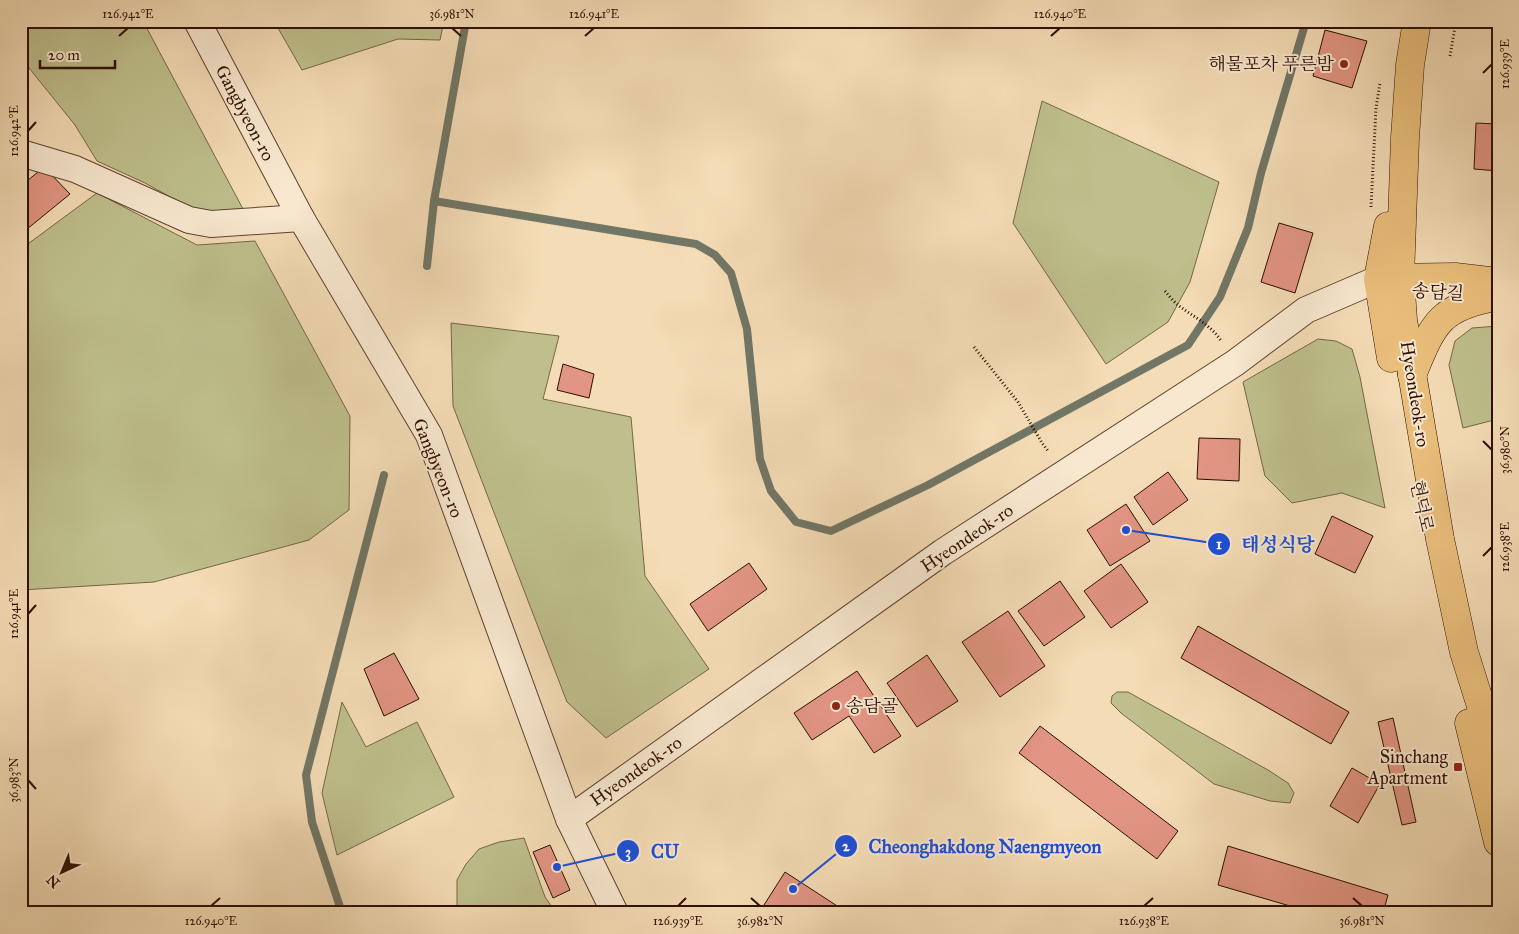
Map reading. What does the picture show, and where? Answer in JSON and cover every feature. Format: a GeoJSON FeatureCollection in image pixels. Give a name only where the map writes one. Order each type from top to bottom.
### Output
{"type":"FeatureCollection","features":[{"type":"Feature","properties":{"kind":"main road","name":"현덕로"},"geometry":{"type":"LineString","coordinates":[[1417,21],[1410,65],[1405,138],[1389,284],[1458,678],[1498,842]]}},
{"type":"Feature","properties":{"kind":"main road","name":"송담길"},"geometry":{"type":"LineString","coordinates":[[1389,284],[1497,292]]}},
{"type":"Feature","properties":{"kind":"main road","name":"Hyeondeok-ro"},"geometry":{"type":"LineString","coordinates":[[1389,284],[1412,376],[1440,539],[1464,652],[1498,760]]}},
{"type":"Feature","properties":{"kind":"main road"},"geometry":{"type":"LineString","coordinates":[[1412,376],[1435,325],[1451,311],[1497,292]]}},
{"type":"Feature","properties":{"kind":"street","name":"Gangbyeon-ro"},"geometry":{"type":"LineString","coordinates":[[197,21],[301,218],[429,434],[569,819],[615,913]]}},
{"type":"Feature","properties":{"kind":"street"},"geometry":{"type":"LineString","coordinates":[[21,153],[75,169],[189,220],[211,224],[301,218]]}},
{"type":"Feature","properties":{"kind":"street","name":"Hyeondeok-ro"},"geometry":{"type":"LineString","coordinates":[[569,819],[943,552],[1235,363],[1306,310],[1389,284]]}},
{"type":"Feature","properties":{"kind":"path"},"geometry":{"type":"LineString","coordinates":[[1450,56],[1456,21]]}},
{"type":"Feature","properties":{"kind":"path"},"geometry":{"type":"LineString","coordinates":[[1165,292],[1179,306],[1188,310],[1216,332]]}},
{"type":"Feature","properties":{"kind":"path"},"geometry":{"type":"LineString","coordinates":[[974,347],[1018,402],[1042,443]]}},
{"type":"Feature","properties":{"kind":"green space"},"geometry":{"type":"Polygon","coordinates":[[[21,21],[143,21],[243,209],[220,212],[190,208],[145,183],[97,161],[75,125],[21,58],[21,21]]]}},
{"type":"Feature","properties":{"kind":"green space"},"geometry":{"type":"Polygon","coordinates":[[[274,21],[444,21],[440,40],[398,39],[302,70],[274,21]]]}},
{"type":"Feature","properties":{"kind":"green space"},"geometry":{"type":"Polygon","coordinates":[[[1042,101],[1219,182],[1190,282],[1168,322],[1106,364],[1013,223],[1042,101]]]}},
{"type":"Feature","properties":{"kind":"green space"},"geometry":{"type":"Polygon","coordinates":[[[97,193],[197,245],[255,241],[350,416],[349,510],[309,540],[154,582],[21,590],[21,249],[97,193]]]}},
{"type":"Feature","properties":{"kind":"green space"},"geometry":{"type":"Polygon","coordinates":[[[451,323],[559,336],[543,399],[631,417],[645,576],[709,669],[606,738],[567,702],[453,406],[451,323]]]}},
{"type":"Feature","properties":{"kind":"green space"},"geometry":{"type":"Polygon","coordinates":[[[1498,326],[1498,419],[1463,428],[1449,365],[1455,341],[1472,328],[1498,326]]]}},
{"type":"Feature","properties":{"kind":"green space"},"geometry":{"type":"Polygon","coordinates":[[[1318,339],[1336,341],[1352,349],[1360,377],[1385,508],[1342,493],[1292,503],[1265,476],[1243,382],[1318,339]]]}},
{"type":"Feature","properties":{"kind":"green space"},"geometry":{"type":"Polygon","coordinates":[[[1117,692],[1128,692],[1268,770],[1288,783],[1294,793],[1290,803],[1270,801],[1214,784],[1121,713],[1111,703],[1112,696],[1117,692]]]}},
{"type":"Feature","properties":{"kind":"green space"},"geometry":{"type":"Polygon","coordinates":[[[342,702],[366,747],[417,722],[454,797],[337,855],[322,793],[342,702]]]}},
{"type":"Feature","properties":{"kind":"green space"},"geometry":{"type":"Polygon","coordinates":[[[524,838],[545,897],[556,913],[470,913],[457,906],[457,880],[466,864],[479,849],[499,842],[524,838]]]}},
{"type":"Feature","properties":{"kind":"building"},"geometry":{"type":"Polygon","coordinates":[[[1325,30],[1367,41],[1352,88],[1313,76],[1325,30]]]}},
{"type":"Feature","properties":{"kind":"building"},"geometry":{"type":"Polygon","coordinates":[[[1476,123],[1496,124],[1494,150],[1498,150],[1498,171],[1474,169],[1476,123]]]}},
{"type":"Feature","properties":{"kind":"building"},"geometry":{"type":"Polygon","coordinates":[[[44,167],[70,194],[21,234],[21,186],[44,167]]]}},
{"type":"Feature","properties":{"kind":"building"},"geometry":{"type":"Polygon","coordinates":[[[1279,223],[1313,233],[1295,293],[1261,282],[1279,223]]]}},
{"type":"Feature","properties":{"kind":"building"},"geometry":{"type":"Polygon","coordinates":[[[563,364],[594,374],[589,398],[557,390],[563,364]]]}},
{"type":"Feature","properties":{"kind":"building"},"geometry":{"type":"Polygon","coordinates":[[[1199,438],[1240,439],[1239,481],[1197,479],[1199,438]]]}},
{"type":"Feature","properties":{"kind":"building"},"geometry":{"type":"Polygon","coordinates":[[[1168,472],[1188,500],[1153,525],[1134,497],[1168,472]]]}},
{"type":"Feature","properties":{"kind":"building"},"geometry":{"type":"Polygon","coordinates":[[[1126,504],[1150,541],[1110,566],[1087,530],[1126,504]]]}},
{"type":"Feature","properties":{"kind":"building"},"geometry":{"type":"Polygon","coordinates":[[[1332,516],[1373,536],[1355,573],[1315,554],[1332,516]]]}},
{"type":"Feature","properties":{"kind":"building"},"geometry":{"type":"Polygon","coordinates":[[[749,563],[767,589],[708,631],[690,604],[749,563]]]}},
{"type":"Feature","properties":{"kind":"building"},"geometry":{"type":"Polygon","coordinates":[[[1121,564],[1148,602],[1111,628],[1084,591],[1121,564]]]}},
{"type":"Feature","properties":{"kind":"building"},"geometry":{"type":"Polygon","coordinates":[[[1060,581],[1085,617],[1044,646],[1018,611],[1060,581]]]}},
{"type":"Feature","properties":{"kind":"building"},"geometry":{"type":"Polygon","coordinates":[[[1008,611],[1045,666],[1000,697],[962,642],[1008,611]]]}},
{"type":"Feature","properties":{"kind":"building"},"geometry":{"type":"Polygon","coordinates":[[[1198,626],[1349,712],[1331,744],[1181,658],[1198,626]]]}},
{"type":"Feature","properties":{"kind":"building"},"geometry":{"type":"Polygon","coordinates":[[[394,653],[419,699],[384,716],[364,669],[394,653]]]}},
{"type":"Feature","properties":{"kind":"building"},"geometry":{"type":"Polygon","coordinates":[[[927,655],[958,701],[917,727],[887,683],[927,655]]]}},
{"type":"Feature","properties":{"kind":"building"},"geometry":{"type":"Polygon","coordinates":[[[857,671],[901,736],[874,753],[849,716],[812,740],[794,713],[857,671]]]}},
{"type":"Feature","properties":{"kind":"building"},"geometry":{"type":"Polygon","coordinates":[[[1393,718],[1416,822],[1402,825],[1378,722],[1393,718]]]}},
{"type":"Feature","properties":{"kind":"building"},"geometry":{"type":"Polygon","coordinates":[[[1040,726],[1178,831],[1157,859],[1019,753],[1040,726]]]}},
{"type":"Feature","properties":{"kind":"building"},"geometry":{"type":"Polygon","coordinates":[[[1352,768],[1380,784],[1358,823],[1330,806],[1352,768]]]}},
{"type":"Feature","properties":{"kind":"building"},"geometry":{"type":"Polygon","coordinates":[[[550,845],[570,890],[553,898],[533,852],[550,845]]]}},
{"type":"Feature","properties":{"kind":"building"},"geometry":{"type":"Polygon","coordinates":[[[1228,846],[1388,895],[1383,913],[1314,913],[1218,885],[1228,846]]]}},
{"type":"Feature","properties":{"kind":"building"},"geometry":{"type":"Polygon","coordinates":[[[785,872],[848,913],[777,913],[764,905],[785,872]]]}},
{"type":"Feature","properties":{"kind":"waterway"},"geometry":{"type":"LineString","coordinates":[[427,266],[434,201],[466,21]]}},
{"type":"Feature","properties":{"kind":"waterway"},"geometry":{"type":"LineString","coordinates":[[434,201],[696,244],[715,255],[731,273],[747,329],[760,459],[771,491],[796,522],[831,531],[928,485],[1188,345],[1220,297],[1248,228],[1261,173],[1306,21]]}},
{"type":"Feature","properties":{"kind":"waterway"},"geometry":{"type":"LineString","coordinates":[[342,913],[312,822],[306,775],[384,475]]}},
{"type":"Feature","properties":{"kind":"place","name":"해물포차 푸른밤"},"geometry":{"type":"Point","coordinates":[1344,64]}},
{"type":"Feature","properties":{"kind":"place","name":"태성식당"},"geometry":{"type":"Point","coordinates":[1126,530]}},
{"type":"Feature","properties":{"kind":"place","name":"송담골"},"geometry":{"type":"Point","coordinates":[836,706]}},
{"type":"Feature","properties":{"kind":"place","name":"Sinchang Apartment"},"geometry":{"type":"Point","coordinates":[1458,767]}},
{"type":"Feature","properties":{"kind":"place","name":"CU"},"geometry":{"type":"Point","coordinates":[557,867]}},
{"type":"Feature","properties":{"kind":"place","name":"Cheonghakdong Naengmyeon"},"geometry":{"type":"Point","coordinates":[793,889]}}]}
